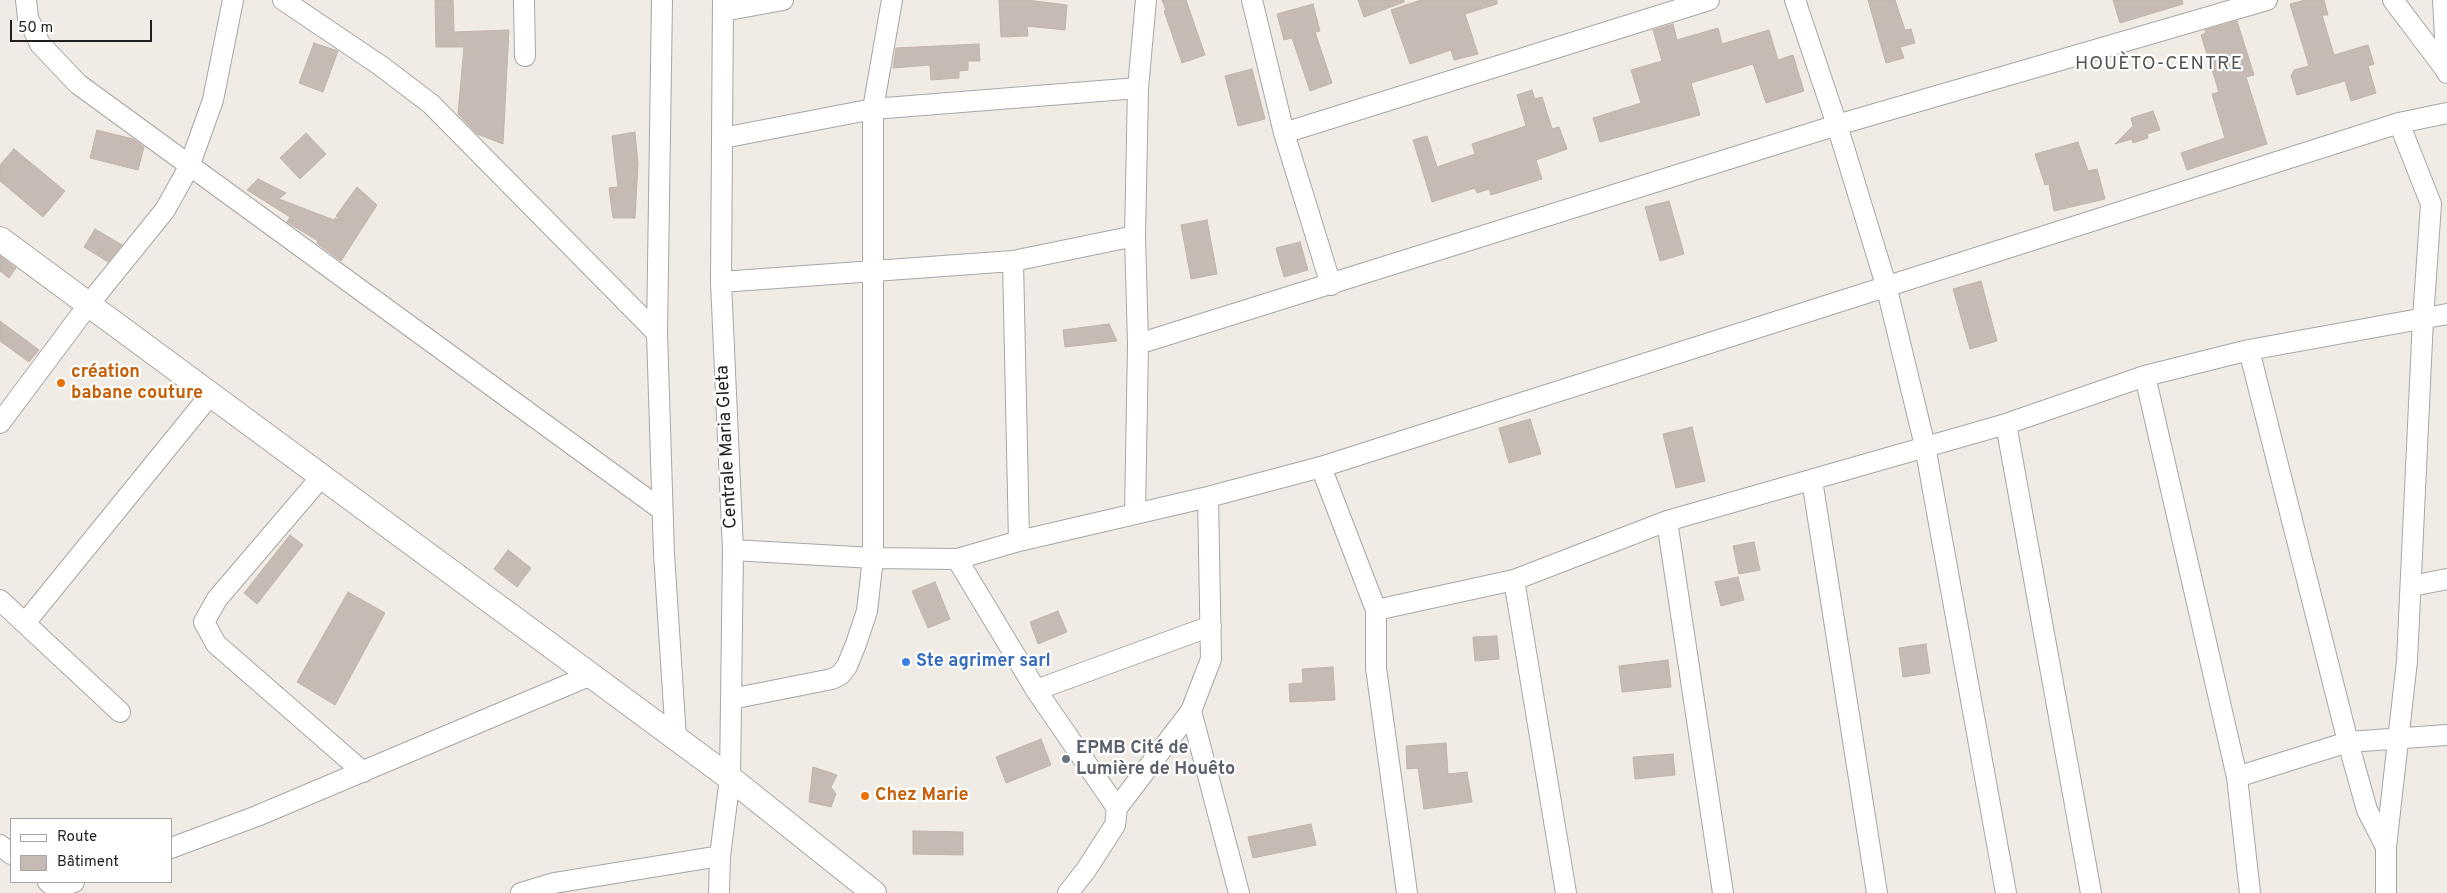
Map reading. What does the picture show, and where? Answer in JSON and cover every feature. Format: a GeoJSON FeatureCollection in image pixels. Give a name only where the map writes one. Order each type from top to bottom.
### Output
{"type":"FeatureCollection","features":[{"type":"Feature","properties":{"kind":"street"},"geometry":{"type":"LineString","coordinates":[[26,0],[28,18],[40,44],[78,84],[662,510]]}},
{"type":"Feature","properties":{"kind":"street"},"geometry":{"type":"LineString","coordinates":[[0,423],[89,304],[164,210],[189,166],[212,100],[233,0]]}},
{"type":"Feature","properties":{"kind":"street"},"geometry":{"type":"LineString","coordinates":[[283,0],[381,66],[431,104],[657,333]]}},
{"type":"Feature","properties":{"kind":"street"},"geometry":{"type":"LineString","coordinates":[[524,0],[525,56]]}},
{"type":"Feature","properties":{"kind":"street"},"geometry":{"type":"LineString","coordinates":[[662,0],[657,333],[662,510],[676,738]]}},
{"type":"Feature","properties":{"kind":"street"},"geometry":{"type":"LineString","coordinates":[[723,6],[783,0]]}},
{"type":"Feature","properties":{"kind":"street"},"geometry":{"type":"LineString","coordinates":[[731,699],[832,679],[840,674],[847,666],[867,611],[873,558],[873,109],[892,0]]}},
{"type":"Feature","properties":{"kind":"street"},"geometry":{"type":"LineString","coordinates":[[1136,514],[1138,88],[1146,0]]}},
{"type":"Feature","properties":{"kind":"street"},"geometry":{"type":"LineString","coordinates":[[1252,0],[1284,133],[1331,285]]}},
{"type":"Feature","properties":{"kind":"street"},"geometry":{"type":"LineString","coordinates":[[1284,133],[1709,0]]}},
{"type":"Feature","properties":{"kind":"street"},"geometry":{"type":"LineString","coordinates":[[1795,0],[1837,125],[1886,285],[1925,446],[2006,893]]}},
{"type":"Feature","properties":{"kind":"street"},"geometry":{"type":"LineString","coordinates":[[1138,344],[1837,125],[2267,0]]}},
{"type":"Feature","properties":{"kind":"street"},"geometry":{"type":"LineString","coordinates":[[2393,0],[2446,71]]}},
{"type":"Feature","properties":{"kind":"street"},"geometry":{"type":"LineString","coordinates":[[2443,0],[2446,71]]}},
{"type":"Feature","properties":{"kind":"street","name":"Centrale Maria Gleta"},"geometry":{"type":"LineString","coordinates":[[720,893],[720,856],[730,778],[733,550],[721,282],[723,6]]}},
{"type":"Feature","properties":{"kind":"street"},"geometry":{"type":"LineString","coordinates":[[723,138],[873,109],[1138,88]]}},
{"type":"Feature","properties":{"kind":"street"},"geometry":{"type":"LineString","coordinates":[[733,550],[873,558],[957,559],[1019,541],[1208,497],[1321,467],[1886,285],[2399,123],[2447,113]]}},
{"type":"Feature","properties":{"kind":"street"},"geometry":{"type":"LineString","coordinates":[[2386,893],[2386,848],[2399,738],[2412,586],[2423,318],[2439,201],[2399,123]]}},
{"type":"Feature","properties":{"kind":"street"},"geometry":{"type":"LineString","coordinates":[[721,282],[1013,261],[1136,236]]}},
{"type":"Feature","properties":{"kind":"street"},"geometry":{"type":"LineString","coordinates":[[0,239],[730,778],[874,893]]}},
{"type":"Feature","properties":{"kind":"street"},"geometry":{"type":"LineString","coordinates":[[1013,261],[1019,541]]}},
{"type":"Feature","properties":{"kind":"street"},"geometry":{"type":"LineString","coordinates":[[1376,610],[1514,580],[1667,521],[2006,424],[2145,376],[2249,350],[2447,314]]}},
{"type":"Feature","properties":{"kind":"street"},"geometry":{"type":"LineString","coordinates":[[2249,350],[2348,742],[2367,810],[2386,848]]}},
{"type":"Feature","properties":{"kind":"street"},"geometry":{"type":"LineString","coordinates":[[2145,376],[2237,777],[2250,893]]}},
{"type":"Feature","properties":{"kind":"street"},"geometry":{"type":"LineString","coordinates":[[25,623],[211,394]]}},
{"type":"Feature","properties":{"kind":"street"},"geometry":{"type":"LineString","coordinates":[[2006,424],[2091,893]]}},
{"type":"Feature","properties":{"kind":"street"},"geometry":{"type":"LineString","coordinates":[[1321,467],[1376,610],[1376,668],[1407,893]]}},
{"type":"Feature","properties":{"kind":"street"},"geometry":{"type":"LineString","coordinates":[[322,476],[217,599],[204,622],[216,644],[363,772]]}},
{"type":"Feature","properties":{"kind":"street"},"geometry":{"type":"LineString","coordinates":[[1812,480],[1877,893]]}},
{"type":"Feature","properties":{"kind":"street"},"geometry":{"type":"LineString","coordinates":[[1068,893],[1086,870],[1115,825],[1117,808],[1191,711],[1211,659],[1208,497]]}},
{"type":"Feature","properties":{"kind":"street"},"geometry":{"type":"LineString","coordinates":[[1667,521],[1723,893]]}},
{"type":"Feature","properties":{"kind":"street"},"geometry":{"type":"LineString","coordinates":[[957,559],[1036,690],[1117,808]]}},
{"type":"Feature","properties":{"kind":"street"},"geometry":{"type":"LineString","coordinates":[[2412,586],[2447,579]]}},
{"type":"Feature","properties":{"kind":"street"},"geometry":{"type":"LineString","coordinates":[[1514,580],[1566,893]]}},
{"type":"Feature","properties":{"kind":"street"},"geometry":{"type":"LineString","coordinates":[[0,600],[120,712]]}},
{"type":"Feature","properties":{"kind":"street"},"geometry":{"type":"LineString","coordinates":[[1036,690],[1211,626]]}},
{"type":"Feature","properties":{"kind":"street"},"geometry":{"type":"LineString","coordinates":[[172,848],[257,816],[591,675]]}},
{"type":"Feature","properties":{"kind":"street"},"geometry":{"type":"LineString","coordinates":[[1191,711],[1239,893]]}},
{"type":"Feature","properties":{"kind":"street"},"geometry":{"type":"LineString","coordinates":[[2237,777],[2348,742],[2447,735]]}},
{"type":"Feature","properties":{"kind":"street"},"geometry":{"type":"LineString","coordinates":[[0,845],[10,853]]}},
{"type":"Feature","properties":{"kind":"street"},"geometry":{"type":"LineString","coordinates":[[521,893],[554,883],[720,856]]}},
{"type":"Feature","properties":{"kind":"building"},"geometry":{"type":"Polygon","coordinates":[[[435,0],[453,0],[454,32],[509,30],[503,144],[477,134],[458,114],[464,47],[436,47],[435,0]]]}},
{"type":"Feature","properties":{"kind":"building"},"geometry":{"type":"Polygon","coordinates":[[[999,0],[1026,0],[1067,5],[1065,30],[1027,26],[1028,36],[1001,37],[999,0]]]}},
{"type":"Feature","properties":{"kind":"building"},"geometry":{"type":"Polygon","coordinates":[[[1162,0],[1186,0],[1205,55],[1182,63],[1162,0]]]}},
{"type":"Feature","properties":{"kind":"building"},"geometry":{"type":"Polygon","coordinates":[[[1358,0],[1404,0],[1404,2],[1364,17],[1358,0]]]}},
{"type":"Feature","properties":{"kind":"building"},"geometry":{"type":"Polygon","coordinates":[[[1421,0],[1497,0],[1497,4],[1465,14],[1478,54],[1454,60],[1451,50],[1410,64],[1391,10],[1421,0]]]}},
{"type":"Feature","properties":{"kind":"building"},"geometry":{"type":"Polygon","coordinates":[[[1868,0],[1895,0],[1905,30],[1911,29],[1915,43],[1900,47],[1904,58],[1886,63],[1868,0]]]}},
{"type":"Feature","properties":{"kind":"building"},"geometry":{"type":"Polygon","coordinates":[[[2113,0],[2182,0],[2183,4],[2120,23],[2113,0]]]}},
{"type":"Feature","properties":{"kind":"building"},"geometry":{"type":"Polygon","coordinates":[[[2305,0],[2324,0],[2328,15],[2322,15],[2334,55],[2368,45],[2374,64],[2368,66],[2376,93],[2351,101],[2345,81],[2297,95],[2291,76],[2294,70],[2309,66],[2290,4],[2305,0]]]}},
{"type":"Feature","properties":{"kind":"building"},"geometry":{"type":"Polygon","coordinates":[[[1313,4],[1320,31],[1315,32],[1332,83],[1310,91],[1292,38],[1284,40],[1277,14],[1313,4]]]}},
{"type":"Feature","properties":{"kind":"building"},"geometry":{"type":"Polygon","coordinates":[[[2237,21],[2254,75],[2246,77],[2267,144],[2187,170],[2181,153],[2225,138],[2212,94],[2219,92],[2201,35],[2206,33],[2205,30],[2237,21]]]}},
{"type":"Feature","properties":{"kind":"building"},"geometry":{"type":"Polygon","coordinates":[[[1673,24],[1677,40],[1718,28],[1722,44],[1769,30],[1778,60],[1793,55],[1804,91],[1766,103],[1753,64],[1691,83],[1700,115],[1600,142],[1593,118],[1641,103],[1631,70],[1662,61],[1653,30],[1673,24]]]}},
{"type":"Feature","properties":{"kind":"building"},"geometry":{"type":"Polygon","coordinates":[[[314,43],[338,51],[323,92],[299,83],[314,43]]]}},
{"type":"Feature","properties":{"kind":"building"},"geometry":{"type":"Polygon","coordinates":[[[979,44],[980,61],[968,61],[968,70],[959,71],[959,78],[931,80],[930,65],[893,68],[896,48],[979,44]]]}},
{"type":"Feature","properties":{"kind":"building"},"geometry":{"type":"Polygon","coordinates":[[[1252,69],[1265,119],[1238,126],[1225,76],[1252,69]]]}},
{"type":"Feature","properties":{"kind":"building"},"geometry":{"type":"Polygon","coordinates":[[[1532,90],[1535,99],[1542,97],[1552,129],[1559,127],[1567,149],[1536,160],[1542,179],[1491,195],[1489,189],[1477,193],[1475,188],[1432,202],[1413,140],[1427,136],[1437,167],[1475,154],[1472,144],[1526,126],[1517,95],[1532,90]]]}},
{"type":"Feature","properties":{"kind":"building"},"geometry":{"type":"Polygon","coordinates":[[[2153,111],[2160,130],[2147,134],[2148,138],[2133,143],[2132,139],[2115,144],[2133,126],[2131,118],[2153,111]]]}},
{"type":"Feature","properties":{"kind":"building"},"geometry":{"type":"Polygon","coordinates":[[[97,130],[133,139],[144,147],[138,170],[90,158],[97,130]]]}},
{"type":"Feature","properties":{"kind":"building"},"geometry":{"type":"Polygon","coordinates":[[[635,132],[638,164],[635,218],[613,218],[609,188],[618,187],[612,136],[635,132]]]}},
{"type":"Feature","properties":{"kind":"building"},"geometry":{"type":"Polygon","coordinates":[[[306,133],[326,154],[300,179],[280,158],[306,133]]]}},
{"type":"Feature","properties":{"kind":"building"},"geometry":{"type":"Polygon","coordinates":[[[2078,142],[2088,171],[2097,169],[2105,199],[2054,211],[2049,184],[2045,185],[2035,154],[2078,142]]]}},
{"type":"Feature","properties":{"kind":"building"},"geometry":{"type":"Polygon","coordinates":[[[14,149],[65,191],[43,217],[0,181],[0,165],[14,149]]]}},
{"type":"Feature","properties":{"kind":"building"},"geometry":{"type":"Polygon","coordinates":[[[258,179],[286,193],[279,199],[334,220],[335,218],[340,220],[336,216],[357,187],[377,205],[341,261],[317,243],[318,241],[287,222],[290,217],[247,190],[258,179]]]}},
{"type":"Feature","properties":{"kind":"building"},"geometry":{"type":"Polygon","coordinates":[[[1669,201],[1684,254],[1660,261],[1645,207],[1669,201]]]}},
{"type":"Feature","properties":{"kind":"building"},"geometry":{"type":"Polygon","coordinates":[[[1207,220],[1217,274],[1191,279],[1181,225],[1207,220]]]}},
{"type":"Feature","properties":{"kind":"building"},"geometry":{"type":"Polygon","coordinates":[[[95,229],[122,245],[108,262],[84,247],[95,229]]]}},
{"type":"Feature","properties":{"kind":"building"},"geometry":{"type":"Polygon","coordinates":[[[1300,242],[1308,270],[1284,277],[1276,248],[1300,242]]]}},
{"type":"Feature","properties":{"kind":"building"},"geometry":{"type":"Polygon","coordinates":[[[0,256],[16,268],[9,278],[0,271],[0,256]]]}},
{"type":"Feature","properties":{"kind":"building"},"geometry":{"type":"Polygon","coordinates":[[[1981,281],[1997,341],[1970,349],[1953,289],[1981,281]]]}},
{"type":"Feature","properties":{"kind":"building"},"geometry":{"type":"Polygon","coordinates":[[[0,321],[39,350],[29,362],[0,341],[0,321]]]}},
{"type":"Feature","properties":{"kind":"building"},"geometry":{"type":"Polygon","coordinates":[[[1109,324],[1117,341],[1065,347],[1063,330],[1109,324]]]}},
{"type":"Feature","properties":{"kind":"building"},"geometry":{"type":"Polygon","coordinates":[[[1530,419],[1541,454],[1509,463],[1499,428],[1530,419]]]}},
{"type":"Feature","properties":{"kind":"building"},"geometry":{"type":"Polygon","coordinates":[[[1692,427],[1705,481],[1676,488],[1663,434],[1692,427]]]}},
{"type":"Feature","properties":{"kind":"building"},"geometry":{"type":"Polygon","coordinates":[[[290,535],[303,545],[257,604],[244,593],[290,535]]]}},
{"type":"Feature","properties":{"kind":"building"},"geometry":{"type":"Polygon","coordinates":[[[1754,542],[1760,570],[1739,574],[1733,546],[1754,542]]]}},
{"type":"Feature","properties":{"kind":"building"},"geometry":{"type":"Polygon","coordinates":[[[508,550],[531,568],[517,587],[494,569],[508,550]]]}},
{"type":"Feature","properties":{"kind":"building"},"geometry":{"type":"Polygon","coordinates":[[[1738,577],[1744,600],[1721,606],[1715,582],[1738,577]]]}},
{"type":"Feature","properties":{"kind":"building"},"geometry":{"type":"Polygon","coordinates":[[[935,582],[950,619],[928,628],[912,591],[935,582]]]}},
{"type":"Feature","properties":{"kind":"building"},"geometry":{"type":"Polygon","coordinates":[[[348,592],[385,613],[335,705],[297,682],[348,592]]]}},
{"type":"Feature","properties":{"kind":"building"},"geometry":{"type":"Polygon","coordinates":[[[1058,611],[1067,632],[1038,644],[1030,622],[1058,611]]]}},
{"type":"Feature","properties":{"kind":"building"},"geometry":{"type":"Polygon","coordinates":[[[1497,636],[1499,659],[1475,661],[1473,637],[1497,636]]]}},
{"type":"Feature","properties":{"kind":"building"},"geometry":{"type":"Polygon","coordinates":[[[1926,644],[1930,673],[1903,677],[1899,648],[1926,644]]]}},
{"type":"Feature","properties":{"kind":"building"},"geometry":{"type":"Polygon","coordinates":[[[1668,660],[1671,687],[1622,692],[1619,666],[1668,660]]]}},
{"type":"Feature","properties":{"kind":"building"},"geometry":{"type":"Polygon","coordinates":[[[1333,667],[1335,700],[1290,702],[1289,684],[1303,683],[1302,669],[1333,667]]]}},
{"type":"Feature","properties":{"kind":"building"},"geometry":{"type":"Polygon","coordinates":[[[1041,739],[1051,765],[1006,783],[996,757],[1041,739]]]}},
{"type":"Feature","properties":{"kind":"building"},"geometry":{"type":"Polygon","coordinates":[[[1446,743],[1448,774],[1467,772],[1472,802],[1424,809],[1418,768],[1407,769],[1406,746],[1446,743]]]}},
{"type":"Feature","properties":{"kind":"building"},"geometry":{"type":"Polygon","coordinates":[[[1673,754],[1675,775],[1635,779],[1633,757],[1673,754]]]}},
{"type":"Feature","properties":{"kind":"building"},"geometry":{"type":"Polygon","coordinates":[[[813,767],[837,775],[831,787],[836,794],[831,807],[809,802],[813,767]]]}},
{"type":"Feature","properties":{"kind":"building"},"geometry":{"type":"Polygon","coordinates":[[[1311,824],[1316,845],[1253,858],[1248,837],[1311,824]]]}},
{"type":"Feature","properties":{"kind":"building"},"geometry":{"type":"Polygon","coordinates":[[[913,831],[963,832],[963,855],[913,854],[913,831]]]}},
{"type":"Feature","properties":{"kind":"place","name":"création babane couture"},"geometry":{"type":"Point","coordinates":[61,383]}},
{"type":"Feature","properties":{"kind":"place","name":"Ste agrimer sarl"},"geometry":{"type":"Point","coordinates":[906,662]}},
{"type":"Feature","properties":{"kind":"place","name":"EPMB Cité de Lumière de Houêto"},"geometry":{"type":"Point","coordinates":[1066,759]}},
{"type":"Feature","properties":{"kind":"place","name":"Chez Marie"},"geometry":{"type":"Point","coordinates":[865,796]}},
{"type":"Feature","properties":{"kind":"district","name":"HOUÈTO-CENTRE"},"geometry":{"type":"Point","coordinates":[2159,65]}}]}
